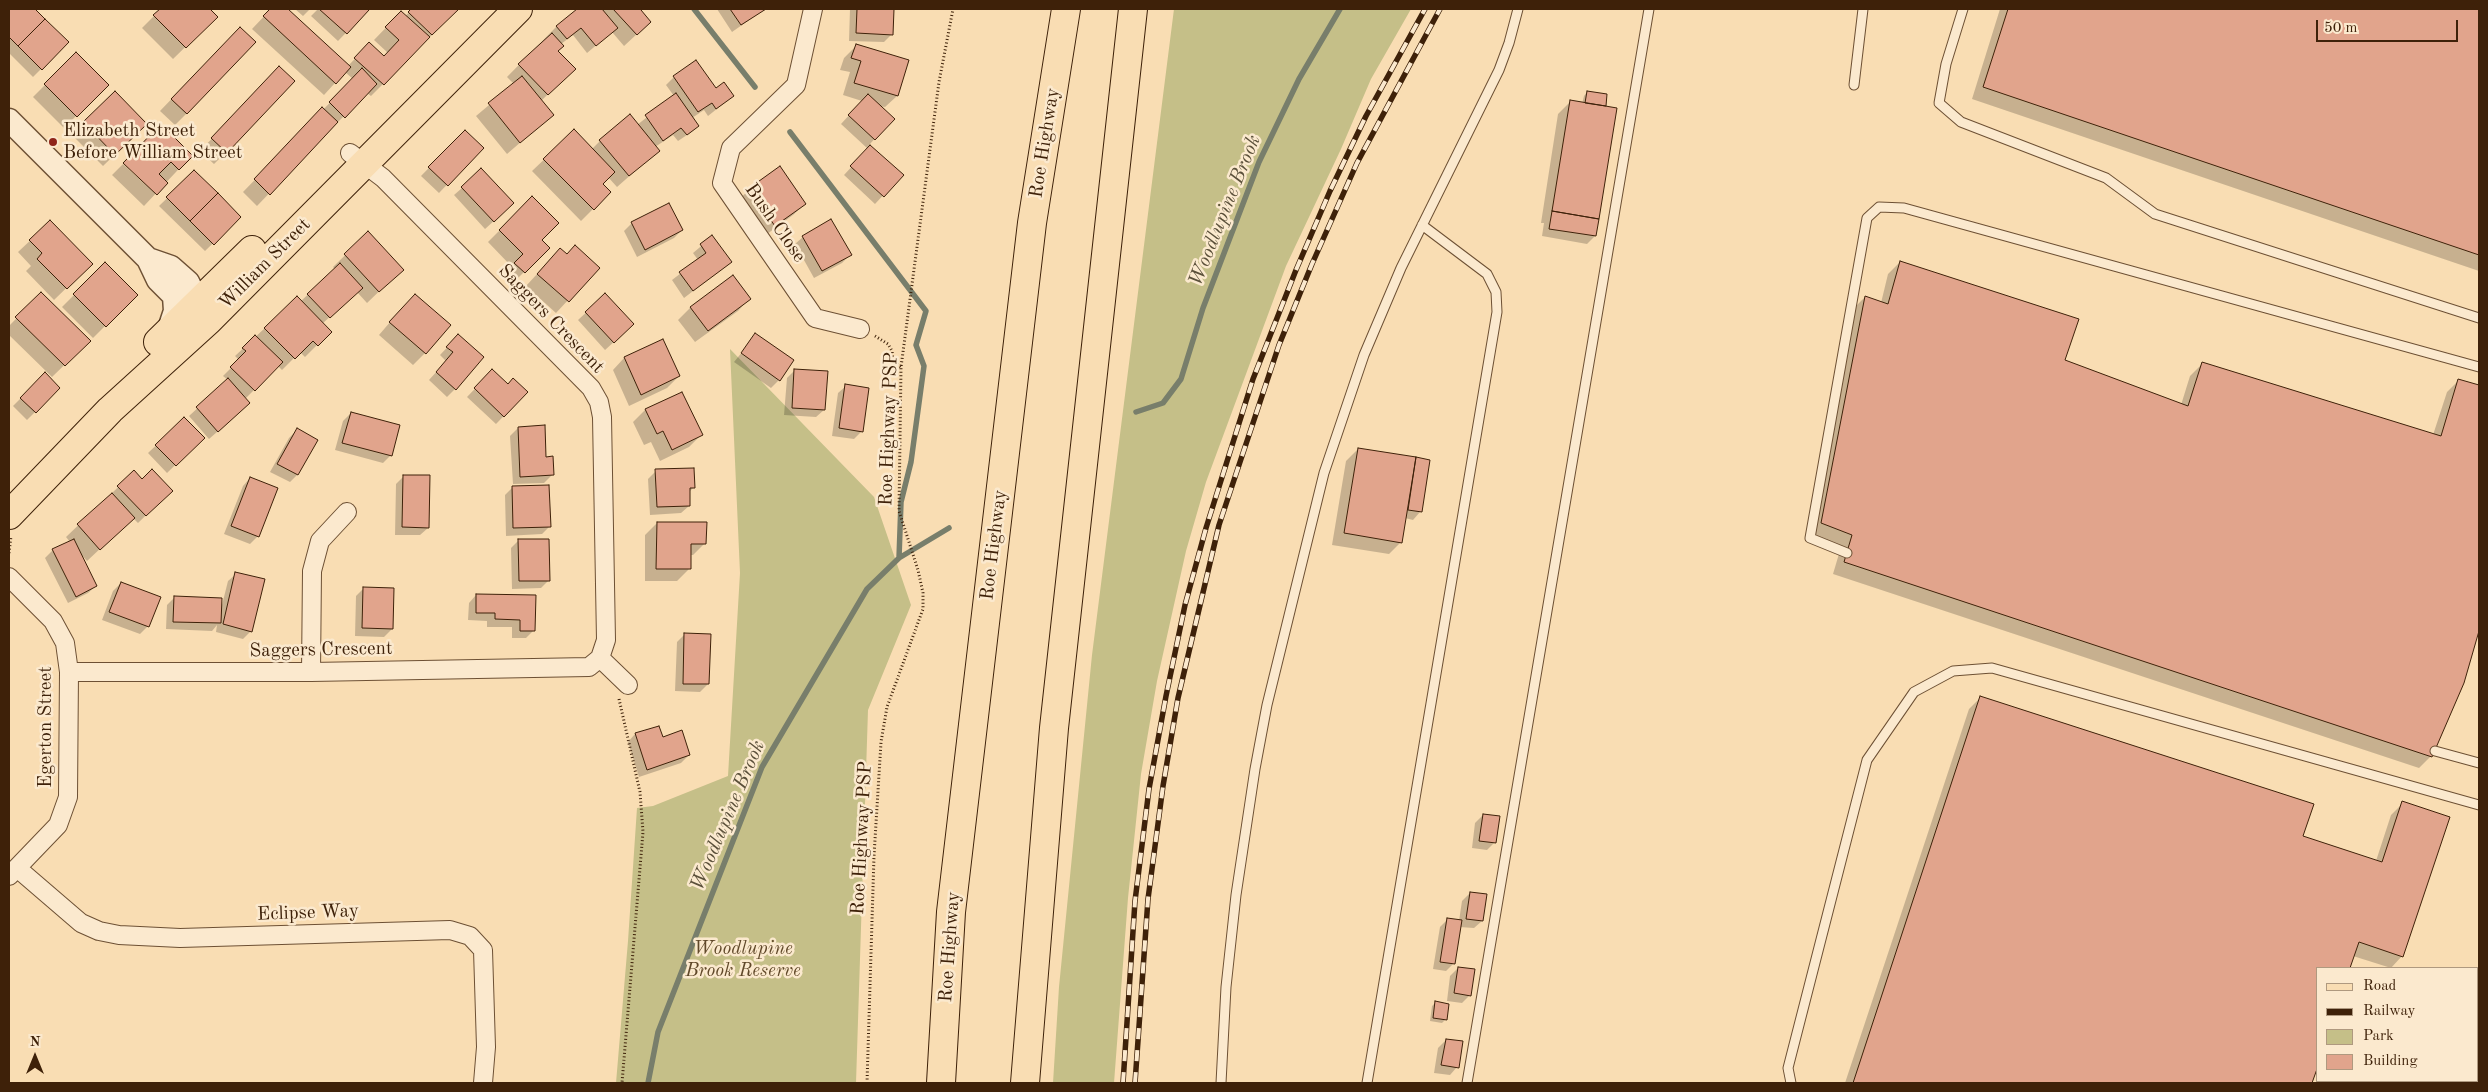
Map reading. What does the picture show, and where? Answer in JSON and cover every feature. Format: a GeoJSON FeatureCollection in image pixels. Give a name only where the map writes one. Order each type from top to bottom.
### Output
{"type":"FeatureCollection","features":[{"type":"Feature","properties":{"kind":"main road","name":"William Street"},"geometry":{"type":"LineString","coordinates":[[9,515],[110,410],[177,335],[189,301],[226,276],[261,241],[298,216],[342,174],[496,9]]}},
{"type":"Feature","properties":{"kind":"main road","name":"William Street"},"geometry":{"type":"LineString","coordinates":[[9,488],[177,335],[208,321],[299,229],[357,158],[518,9]]}},
{"type":"Feature","properties":{"kind":"main road","name":"Roe Highway"},"geometry":{"type":"LineString","coordinates":[[941,1083],[951,912],[1032,223],[1066,9]]}},
{"type":"Feature","properties":{"kind":"main road"},"geometry":{"type":"LineString","coordinates":[[1025,1083],[1054,728],[1133,9]]}},
{"type":"Feature","properties":{"kind":"main road"},"geometry":{"type":"LineString","coordinates":[[189,301],[204,312],[263,251],[299,229]]}},
{"type":"Feature","properties":{"kind":"street","name":"Bush Close"},"geometry":{"type":"LineString","coordinates":[[813,9],[796,85],[731,148],[722,183],[815,318],[860,330]]}},
{"type":"Feature","properties":{"kind":"street"},"geometry":{"type":"LineString","coordinates":[[9,120],[148,259],[158,280],[189,301]]}},
{"type":"Feature","properties":{"kind":"street","name":"Saggers Crescent"},"geometry":{"type":"LineString","coordinates":[[69,672],[311,672],[588,667],[600,658],[606,640],[602,417],[599,402],[591,388],[382,178],[357,158]]}},
{"type":"Feature","properties":{"kind":"street"},"geometry":{"type":"LineString","coordinates":[[311,672],[312,571],[320,541],[346,512]]}},
{"type":"Feature","properties":{"kind":"street","name":"Egerton Street"},"geometry":{"type":"LineString","coordinates":[[9,578],[53,621],[65,642],[69,672],[68,797],[58,825],[13,872]]}},
{"type":"Feature","properties":{"kind":"street"},"geometry":{"type":"LineString","coordinates":[[600,658],[623,681]]}},
{"type":"Feature","properties":{"kind":"street","name":"Eclipse Way"},"geometry":{"type":"LineString","coordinates":[[13,872],[81,923],[99,931],[119,935],[180,938],[450,930],[470,936],[483,950],[486,1047],[483,1083]]}},
{"type":"Feature","properties":{"kind":"street"},"geometry":{"type":"LineString","coordinates":[[2478,1026],[2479,1013]]}},
{"type":"Feature","properties":{"kind":"lane"},"geometry":{"type":"LineString","coordinates":[[1221,1083],[1226,988],[1236,895],[1255,769],[1269,696],[1324,473],[1364,355],[1401,268],[1499,70],[1509,43],[1518,9]]}},
{"type":"Feature","properties":{"kind":"lane"},"geometry":{"type":"LineString","coordinates":[[1467,1083],[1649,9]]}},
{"type":"Feature","properties":{"kind":"lane"},"geometry":{"type":"LineString","coordinates":[[1854,85],[1863,9]]}},
{"type":"Feature","properties":{"kind":"lane"},"geometry":{"type":"LineString","coordinates":[[1963,9],[1946,64],[1939,103],[1961,122],[2106,178],[2155,214],[2479,318]]}},
{"type":"Feature","properties":{"kind":"lane"},"geometry":{"type":"LineString","coordinates":[[1847,553],[1810,538],[1868,218],[1879,207],[1904,208],[2479,367]]}},
{"type":"Feature","properties":{"kind":"lane"},"geometry":{"type":"LineString","coordinates":[[1367,1083],[1497,312],[1496,292],[1487,274],[1422,225]]}},
{"type":"Feature","properties":{"kind":"lane"},"geometry":{"type":"LineString","coordinates":[[1791,1083],[1788,1068],[1867,760],[1914,692],[1953,671],[1992,668],[2479,805]]}},
{"type":"Feature","properties":{"kind":"lane"},"geometry":{"type":"LineString","coordinates":[[2434,751],[2479,763]]}},
{"type":"Feature","properties":{"kind":"path","name":"Roe Highway PSP"},"geometry":{"type":"LineString","coordinates":[[867,1083],[874,856],[881,742],[887,707],[923,609],[923,593],[918,570],[899,511],[902,367],[939,82],[952,9]]}},
{"type":"Feature","properties":{"kind":"path"},"geometry":{"type":"LineString","coordinates":[[860,330],[888,344],[892,351],[893,361],[902,367]]}},
{"type":"Feature","properties":{"kind":"path"},"geometry":{"type":"LineString","coordinates":[[622,1083],[643,832],[640,792],[619,706],[623,681]]}},
{"type":"Feature","properties":{"kind":"green space"},"geometry":{"type":"Polygon","coordinates":[[[1174,9],[1411,9],[1371,79],[1341,149],[1286,266],[1206,482],[1186,551],[1157,681],[1141,774],[1128,898],[1114,1083],[1053,1083],[1059,987],[1092,655],[1174,9]]]}},
{"type":"Feature","properties":{"kind":"green space","name":"Woodlupine Brook Reserve"},"geometry":{"type":"Polygon","coordinates":[[[730,349],[874,497],[911,605],[868,710],[856,1083],[616,1083],[637,808],[653,806],[728,776],[740,573],[730,349]]]}},
{"type":"Feature","properties":{"kind":"building"},"geometry":{"type":"Polygon","coordinates":[[[9,9],[35,9],[45,19],[18,46],[9,37],[9,9]]]}},
{"type":"Feature","properties":{"kind":"building"},"geometry":{"type":"Polygon","coordinates":[[[160,9],[210,9],[218,17],[186,48],[153,15],[160,9]]]}},
{"type":"Feature","properties":{"kind":"building"},"geometry":{"type":"Polygon","coordinates":[[[270,9],[288,9],[351,67],[336,84],[263,16],[270,9]]]}},
{"type":"Feature","properties":{"kind":"building"},"geometry":{"type":"Polygon","coordinates":[[[319,9],[368,9],[369,10],[347,34],[319,9]]]}},
{"type":"Feature","properties":{"kind":"building"},"geometry":{"type":"Polygon","coordinates":[[[411,9],[459,9],[432,35],[408,12],[411,9]]]}},
{"type":"Feature","properties":{"kind":"building"},"geometry":{"type":"Polygon","coordinates":[[[577,9],[602,9],[618,28],[596,46],[581,28],[567,39],[556,26],[577,9]]]}},
{"type":"Feature","properties":{"kind":"building"},"geometry":{"type":"Polygon","coordinates":[[[613,9],[643,9],[641,10],[651,22],[637,35],[613,9]]]}},
{"type":"Feature","properties":{"kind":"building"},"geometry":{"type":"Polygon","coordinates":[[[730,9],[766,9],[741,25],[730,9]]]}},
{"type":"Feature","properties":{"kind":"building"},"geometry":{"type":"Polygon","coordinates":[[[857,9],[894,9],[893,35],[856,33],[857,9]]]}},
{"type":"Feature","properties":{"kind":"building"},"geometry":{"type":"Polygon","coordinates":[[[2008,9],[2479,9],[2479,255],[1983,87],[2008,9]]]}},
{"type":"Feature","properties":{"kind":"building"},"geometry":{"type":"Polygon","coordinates":[[[401,11],[430,37],[384,85],[354,58],[369,42],[384,56],[399,40],[385,27],[401,11]]]}},
{"type":"Feature","properties":{"kind":"building"},"geometry":{"type":"Polygon","coordinates":[[[45,19],[69,42],[42,70],[18,46],[45,19]]]}},
{"type":"Feature","properties":{"kind":"building"},"geometry":{"type":"Polygon","coordinates":[[[240,27],[256,42],[187,114],[171,99],[240,27]]]}},
{"type":"Feature","properties":{"kind":"building"},"geometry":{"type":"Polygon","coordinates":[[[552,33],[564,46],[558,51],[576,69],[548,95],[518,64],[552,33]]]}},
{"type":"Feature","properties":{"kind":"building"},"geometry":{"type":"Polygon","coordinates":[[[856,44],[909,60],[898,96],[854,83],[861,61],[851,58],[856,44]]]}},
{"type":"Feature","properties":{"kind":"building"},"geometry":{"type":"Polygon","coordinates":[[[76,52],[109,85],[77,117],[44,84],[76,52]]]}},
{"type":"Feature","properties":{"kind":"building"},"geometry":{"type":"Polygon","coordinates":[[[696,60],[716,88],[724,82],[734,96],[716,109],[712,103],[698,112],[673,76],[696,60]]]}},
{"type":"Feature","properties":{"kind":"building"},"geometry":{"type":"Polygon","coordinates":[[[279,66],[295,81],[227,153],[211,138],[279,66]]]}},
{"type":"Feature","properties":{"kind":"building"},"geometry":{"type":"Polygon","coordinates":[[[362,68],[377,84],[345,118],[329,102],[362,68]]]}},
{"type":"Feature","properties":{"kind":"building"},"geometry":{"type":"Polygon","coordinates":[[[522,76],[554,115],[520,143],[488,103],[522,76]]]}},
{"type":"Feature","properties":{"kind":"building"},"geometry":{"type":"Polygon","coordinates":[[[115,91],[147,124],[115,155],[83,122],[115,91]]]}},
{"type":"Feature","properties":{"kind":"building"},"geometry":{"type":"Polygon","coordinates":[[[1587,91],[1607,94],[1606,106],[1585,103],[1587,91]]]}},
{"type":"Feature","properties":{"kind":"building"},"geometry":{"type":"Polygon","coordinates":[[[676,93],[699,126],[687,135],[681,128],[663,141],[645,115],[676,93]]]}},
{"type":"Feature","properties":{"kind":"building"},"geometry":{"type":"Polygon","coordinates":[[[868,94],[895,119],[875,140],[848,115],[868,94]]]}},
{"type":"Feature","properties":{"kind":"building"},"geometry":{"type":"Polygon","coordinates":[[[1570,100],[1617,108],[1599,219],[1552,211],[1570,100]]]}},
{"type":"Feature","properties":{"kind":"building"},"geometry":{"type":"Polygon","coordinates":[[[322,107],[338,122],[270,195],[254,179],[322,107]]]}},
{"type":"Feature","properties":{"kind":"building"},"geometry":{"type":"Polygon","coordinates":[[[630,114],[660,151],[629,176],[599,140],[630,114]]]}},
{"type":"Feature","properties":{"kind":"building"},"geometry":{"type":"Polygon","coordinates":[[[161,124],[193,156],[179,170],[171,162],[159,174],[168,183],[157,195],[123,163],[161,124]]]}},
{"type":"Feature","properties":{"kind":"building"},"geometry":{"type":"Polygon","coordinates":[[[574,129],[615,172],[603,184],[611,192],[594,210],[543,159],[574,129]]]}},
{"type":"Feature","properties":{"kind":"building"},"geometry":{"type":"Polygon","coordinates":[[[465,130],[484,148],[448,186],[428,167],[465,130]]]}},
{"type":"Feature","properties":{"kind":"building"},"geometry":{"type":"Polygon","coordinates":[[[870,145],[904,175],[884,197],[850,166],[870,145]]]}},
{"type":"Feature","properties":{"kind":"building"},"geometry":{"type":"Polygon","coordinates":[[[780,166],[806,204],[775,226],[748,189],[780,166]]]}},
{"type":"Feature","properties":{"kind":"building"},"geometry":{"type":"Polygon","coordinates":[[[481,168],[514,203],[494,222],[461,187],[481,168]]]}},
{"type":"Feature","properties":{"kind":"building"},"geometry":{"type":"Polygon","coordinates":[[[194,170],[218,193],[190,221],[166,197],[194,170]]]}},
{"type":"Feature","properties":{"kind":"building"},"geometry":{"type":"Polygon","coordinates":[[[218,193],[241,217],[214,245],[190,221],[218,193]]]}},
{"type":"Feature","properties":{"kind":"building"},"geometry":{"type":"Polygon","coordinates":[[[532,196],[559,223],[542,240],[550,248],[525,273],[514,263],[523,254],[499,230],[532,196]]]}},
{"type":"Feature","properties":{"kind":"building"},"geometry":{"type":"Polygon","coordinates":[[[669,203],[683,230],[645,250],[631,222],[669,203]]]}},
{"type":"Feature","properties":{"kind":"building"},"geometry":{"type":"Polygon","coordinates":[[[1552,211],[1599,219],[1596,236],[1549,229],[1552,211]]]}},
{"type":"Feature","properties":{"kind":"building"},"geometry":{"type":"Polygon","coordinates":[[[831,219],[852,255],[822,271],[802,236],[831,219]]]}},
{"type":"Feature","properties":{"kind":"building"},"geometry":{"type":"Polygon","coordinates":[[[50,220],[93,264],[67,289],[37,259],[42,253],[29,240],[50,220]]]}},
{"type":"Feature","properties":{"kind":"building"},"geometry":{"type":"Polygon","coordinates":[[[368,231],[404,270],[379,292],[344,254],[368,231]]]}},
{"type":"Feature","properties":{"kind":"building"},"geometry":{"type":"Polygon","coordinates":[[[712,235],[732,262],[693,291],[679,272],[706,253],[700,244],[712,235]]]}},
{"type":"Feature","properties":{"kind":"building"},"geometry":{"type":"Polygon","coordinates":[[[575,245],[600,268],[569,302],[537,274],[560,248],[567,254],[575,245]]]}},
{"type":"Feature","properties":{"kind":"building"},"geometry":{"type":"Polygon","coordinates":[[[1900,261],[2079,319],[2065,360],[2188,406],[2202,362],[2441,436],[2458,379],[2479,385],[2479,631],[2464,683],[2432,757],[1844,562],[1852,535],[1821,523],[1865,296],[1888,304],[1900,261]]]}},
{"type":"Feature","properties":{"kind":"building"},"geometry":{"type":"Polygon","coordinates":[[[105,262],[138,295],[106,327],[73,294],[105,262]]]}},
{"type":"Feature","properties":{"kind":"building"},"geometry":{"type":"Polygon","coordinates":[[[340,263],[363,288],[330,318],[307,294],[340,263]]]}},
{"type":"Feature","properties":{"kind":"building"},"geometry":{"type":"Polygon","coordinates":[[[733,275],[751,299],[708,331],[690,307],[733,275]]]}},
{"type":"Feature","properties":{"kind":"building"},"geometry":{"type":"Polygon","coordinates":[[[41,292],[91,341],[65,366],[15,317],[41,292]]]}},
{"type":"Feature","properties":{"kind":"building"},"geometry":{"type":"Polygon","coordinates":[[[605,293],[634,324],[614,343],[585,312],[605,293]]]}},
{"type":"Feature","properties":{"kind":"building"},"geometry":{"type":"Polygon","coordinates":[[[415,294],[451,325],[426,354],[389,322],[415,294]]]}},
{"type":"Feature","properties":{"kind":"building"},"geometry":{"type":"Polygon","coordinates":[[[297,296],[332,332],[318,346],[313,341],[295,359],[264,328],[297,296]]]}},
{"type":"Feature","properties":{"kind":"building"},"geometry":{"type":"Polygon","coordinates":[[[755,333],[794,360],[780,381],[741,353],[755,333]]]}},
{"type":"Feature","properties":{"kind":"building"},"geometry":{"type":"Polygon","coordinates":[[[458,334],[484,357],[456,390],[436,372],[453,352],[446,347],[458,334]]]}},
{"type":"Feature","properties":{"kind":"building"},"geometry":{"type":"Polygon","coordinates":[[[255,335],[283,362],[255,391],[230,367],[246,351],[242,348],[255,335]]]}},
{"type":"Feature","properties":{"kind":"building"},"geometry":{"type":"Polygon","coordinates":[[[663,339],[680,376],[641,395],[624,357],[663,339]]]}},
{"type":"Feature","properties":{"kind":"building"},"geometry":{"type":"Polygon","coordinates":[[[492,369],[508,384],[513,378],[528,392],[504,417],[474,388],[492,369]]]}},
{"type":"Feature","properties":{"kind":"building"},"geometry":{"type":"Polygon","coordinates":[[[794,369],[828,371],[825,410],[792,408],[794,369]]]}},
{"type":"Feature","properties":{"kind":"building"},"geometry":{"type":"Polygon","coordinates":[[[45,372],[60,388],[36,413],[20,398],[45,372]]]}},
{"type":"Feature","properties":{"kind":"building"},"geometry":{"type":"Polygon","coordinates":[[[228,378],[250,403],[218,432],[196,407],[228,378]]]}},
{"type":"Feature","properties":{"kind":"building"},"geometry":{"type":"Polygon","coordinates":[[[845,384],[869,388],[863,432],[839,428],[845,384]]]}},
{"type":"Feature","properties":{"kind":"building"},"geometry":{"type":"Polygon","coordinates":[[[682,392],[703,435],[672,450],[663,431],[657,434],[645,409],[682,392]]]}},
{"type":"Feature","properties":{"kind":"building"},"geometry":{"type":"Polygon","coordinates":[[[351,412],[400,425],[392,456],[342,443],[351,412]]]}},
{"type":"Feature","properties":{"kind":"building"},"geometry":{"type":"Polygon","coordinates":[[[184,417],[205,438],[176,466],[155,445],[184,417]]]}},
{"type":"Feature","properties":{"kind":"building"},"geometry":{"type":"Polygon","coordinates":[[[545,425],[546,457],[553,456],[554,475],[520,477],[518,427],[545,425]]]}},
{"type":"Feature","properties":{"kind":"building"},"geometry":{"type":"Polygon","coordinates":[[[297,428],[318,440],[298,475],[277,464],[297,428]]]}},
{"type":"Feature","properties":{"kind":"building"},"geometry":{"type":"Polygon","coordinates":[[[1358,448],[1416,457],[1402,543],[1344,533],[1358,448]]]}},
{"type":"Feature","properties":{"kind":"building"},"geometry":{"type":"Polygon","coordinates":[[[1416,457],[1430,460],[1422,512],[1408,510],[1416,457]]]}},
{"type":"Feature","properties":{"kind":"building"},"geometry":{"type":"Polygon","coordinates":[[[694,468],[695,488],[690,488],[690,506],[657,507],[655,469],[694,468]]]}},
{"type":"Feature","properties":{"kind":"building"},"geometry":{"type":"Polygon","coordinates":[[[152,469],[173,491],[146,516],[117,486],[134,470],[142,479],[152,469]]]}},
{"type":"Feature","properties":{"kind":"building"},"geometry":{"type":"Polygon","coordinates":[[[403,475],[430,475],[429,528],[402,527],[403,475]]]}},
{"type":"Feature","properties":{"kind":"building"},"geometry":{"type":"Polygon","coordinates":[[[250,477],[278,488],[259,537],[231,526],[250,477]]]}},
{"type":"Feature","properties":{"kind":"building"},"geometry":{"type":"Polygon","coordinates":[[[549,485],[551,527],[513,528],[512,486],[549,485]]]}},
{"type":"Feature","properties":{"kind":"building"},"geometry":{"type":"Polygon","coordinates":[[[112,493],[135,518],[100,550],[77,524],[112,493]]]}},
{"type":"Feature","properties":{"kind":"building"},"geometry":{"type":"Polygon","coordinates":[[[657,522],[707,522],[706,544],[691,544],[691,569],[656,569],[657,522]]]}},
{"type":"Feature","properties":{"kind":"building"},"geometry":{"type":"Polygon","coordinates":[[[74,539],[97,586],[76,597],[52,549],[74,539]]]}},
{"type":"Feature","properties":{"kind":"building"},"geometry":{"type":"Polygon","coordinates":[[[518,539],[549,539],[550,581],[519,581],[518,539]]]}},
{"type":"Feature","properties":{"kind":"building"},"geometry":{"type":"Polygon","coordinates":[[[235,572],[265,579],[252,632],[223,624],[235,572]]]}},
{"type":"Feature","properties":{"kind":"building"},"geometry":{"type":"Polygon","coordinates":[[[121,582],[161,597],[149,627],[109,612],[121,582]]]}},
{"type":"Feature","properties":{"kind":"building"},"geometry":{"type":"Polygon","coordinates":[[[363,587],[394,588],[393,629],[362,628],[363,587]]]}},
{"type":"Feature","properties":{"kind":"building"},"geometry":{"type":"Polygon","coordinates":[[[476,594],[536,595],[535,631],[520,631],[520,620],[495,619],[495,613],[476,613],[476,594]]]}},
{"type":"Feature","properties":{"kind":"building"},"geometry":{"type":"Polygon","coordinates":[[[174,596],[222,598],[221,623],[173,622],[174,596]]]}},
{"type":"Feature","properties":{"kind":"building"},"geometry":{"type":"Polygon","coordinates":[[[684,633],[711,634],[709,684],[683,684],[684,633]]]}},
{"type":"Feature","properties":{"kind":"building"},"geometry":{"type":"Polygon","coordinates":[[[1980,696],[2314,804],[2303,836],[2382,862],[2402,801],[2450,817],[2403,957],[2359,942],[2350,967],[2316,967],[2316,1072],[2312,1083],[1853,1083],[1980,696]]]}},
{"type":"Feature","properties":{"kind":"building"},"geometry":{"type":"Polygon","coordinates":[[[659,726],[663,737],[682,730],[690,755],[647,770],[635,733],[659,726]]]}},
{"type":"Feature","properties":{"kind":"building"},"geometry":{"type":"Polygon","coordinates":[[[1483,814],[1500,816],[1496,843],[1479,841],[1483,814]]]}},
{"type":"Feature","properties":{"kind":"building"},"geometry":{"type":"Polygon","coordinates":[[[1470,892],[1487,894],[1483,921],[1466,919],[1470,892]]]}},
{"type":"Feature","properties":{"kind":"building"},"geometry":{"type":"Polygon","coordinates":[[[1447,918],[1462,920],[1455,964],[1440,962],[1447,918]]]}},
{"type":"Feature","properties":{"kind":"building"},"geometry":{"type":"Polygon","coordinates":[[[1458,967],[1475,969],[1471,996],[1454,993],[1458,967]]]}},
{"type":"Feature","properties":{"kind":"building"},"geometry":{"type":"Polygon","coordinates":[[[1435,1001],[1449,1004],[1447,1020],[1433,1018],[1435,1001]]]}},
{"type":"Feature","properties":{"kind":"building"},"geometry":{"type":"Polygon","coordinates":[[[1446,1039],[1463,1041],[1459,1068],[1441,1065],[1446,1039]]]}},
{"type":"Feature","properties":{"kind":"waterway"},"geometry":{"type":"LineString","coordinates":[[694,9],[755,87]]}},
{"type":"Feature","properties":{"kind":"waterway","name":"Woodlupine Brook"},"geometry":{"type":"LineString","coordinates":[[1136,412],[1163,403],[1181,379],[1203,308],[1259,162],[1299,79],[1340,9]]}},
{"type":"Feature","properties":{"kind":"waterway"},"geometry":{"type":"LineString","coordinates":[[790,132],[926,311],[916,345],[924,366],[911,462],[901,502],[899,558]]}},
{"type":"Feature","properties":{"kind":"waterway","name":"Woodlupine Brook"},"geometry":{"type":"LineString","coordinates":[[648,1083],[658,1032],[762,767],[867,589],[899,558],[949,528]]}},
{"type":"Feature","properties":{"kind":"railway"},"geometry":{"type":"LineString","coordinates":[[1123,1083],[1135,901],[1149,789],[1185,605],[1206,528],[1253,379],[1296,270],[1330,191],[1366,116],[1425,9]]}},
{"type":"Feature","properties":{"kind":"railway"},"geometry":{"type":"LineString","coordinates":[[1135,1083],[1148,899],[1163,786],[1178,698],[1219,525],[1279,345],[1312,264],[1357,163],[1440,9]]}},
{"type":"Feature","properties":{"kind":"place","name":"Elizabeth Street Before William Street"},"geometry":{"type":"Point","coordinates":[53,142]}}]}
